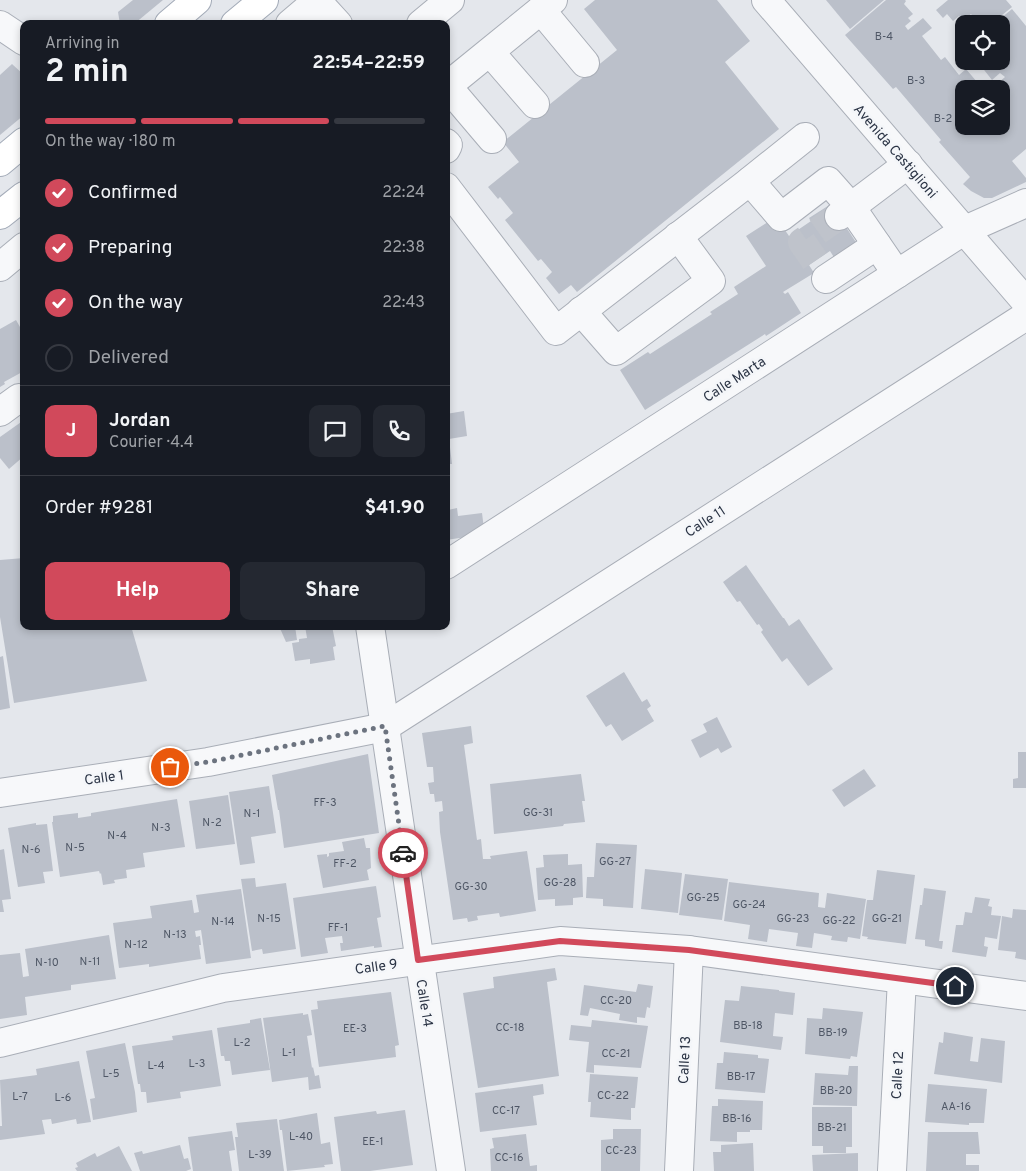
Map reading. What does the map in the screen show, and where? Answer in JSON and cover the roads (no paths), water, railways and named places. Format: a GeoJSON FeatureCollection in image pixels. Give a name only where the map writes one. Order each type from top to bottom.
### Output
{"type":"FeatureCollection","features":[{"type":"Feature","properties":{"kind":"main road"},"geometry":{"type":"LineString","coordinates":[[174,20],[197,0]]}},
{"type":"Feature","properties":{"kind":"main road"},"geometry":{"type":"LineString","coordinates":[[240,20],[264,0]]}},
{"type":"Feature","properties":{"kind":"main road"},"geometry":{"type":"LineString","coordinates":[[0,162],[20,145]]}},
{"type":"Feature","properties":{"kind":"main road"},"geometry":{"type":"LineString","coordinates":[[0,215],[20,199]]}},
{"type":"Feature","properties":{"kind":"street"},"geometry":{"type":"LineString","coordinates":[[294,20],[317,0],[334,20]]}},
{"type":"Feature","properties":{"kind":"street"},"geometry":{"type":"LineString","coordinates":[[426,20],[450,0]]}},
{"type":"Feature","properties":{"kind":"street","name":"Avenida Castiglioni"},"geometry":{"type":"LineString","coordinates":[[766,0],[1026,302]]}},
{"type":"Feature","properties":{"kind":"street"},"geometry":{"type":"LineString","coordinates":[[450,85],[547,5],[585,63]]}},
{"type":"Feature","properties":{"kind":"street"},"geometry":{"type":"LineString","coordinates":[[0,25],[20,38]]}},
{"type":"Feature","properties":{"kind":"street"},"geometry":{"type":"LineString","coordinates":[[490,52],[535,104]]}},
{"type":"Feature","properties":{"kind":"street"},"geometry":{"type":"LineString","coordinates":[[450,90],[492,139]]}},
{"type":"Feature","properties":{"kind":"street"},"geometry":{"type":"LineString","coordinates":[[450,192],[556,331],[805,137]]}},
{"type":"Feature","properties":{"kind":"street"},"geometry":{"type":"LineString","coordinates":[[845,212],[908,164]]}},
{"type":"Feature","properties":{"kind":"street"},"geometry":{"type":"LineString","coordinates":[[750,181],[781,216],[828,181],[845,212],[877,245],[898,274]]}},
{"type":"Feature","properties":{"kind":"street","name":"Calle Marta"},"geometry":{"type":"LineString","coordinates":[[450,562],[965,230],[1026,203]]}},
{"type":"Feature","properties":{"kind":"street"},"geometry":{"type":"LineString","coordinates":[[580,311],[616,351],[711,281],[678,236]]}},
{"type":"Feature","properties":{"kind":"street"},"geometry":{"type":"LineString","coordinates":[[846,307],[821,270],[877,245]]}},
{"type":"Feature","properties":{"kind":"street"},"geometry":{"type":"LineString","coordinates":[[0,267],[20,250]]}},
{"type":"Feature","properties":{"kind":"street","name":"Calle 11"},"geometry":{"type":"LineString","coordinates":[[385,726],[1026,316]]}},
{"type":"Feature","properties":{"kind":"street","name":"Calle 14"},"geometry":{"type":"LineString","coordinates":[[371,630],[418,960],[451,1171]]}},
{"type":"Feature","properties":{"kind":"street","name":"Calle 1"},"geometry":{"type":"LineString","coordinates":[[0,793],[208,762],[385,726]]}},
{"type":"Feature","properties":{"kind":"street","name":"Calle 9"},"geometry":{"type":"LineString","coordinates":[[0,1043],[223,988],[560,941],[689,950],[1026,996]]}},
{"type":"Feature","properties":{"kind":"street","name":"Calle 13"},"geometry":{"type":"LineString","coordinates":[[679,1171],[689,950]]}},
{"type":"Feature","properties":{"kind":"street","name":"Calle 12"},"geometry":{"type":"LineString","coordinates":[[892,1171],[902,979]]}},
{"type":"Feature","properties":{"kind":"tunnel"},"geometry":{"type":"LineString","coordinates":[[815,261],[802,242],[839,216]]}}]}
